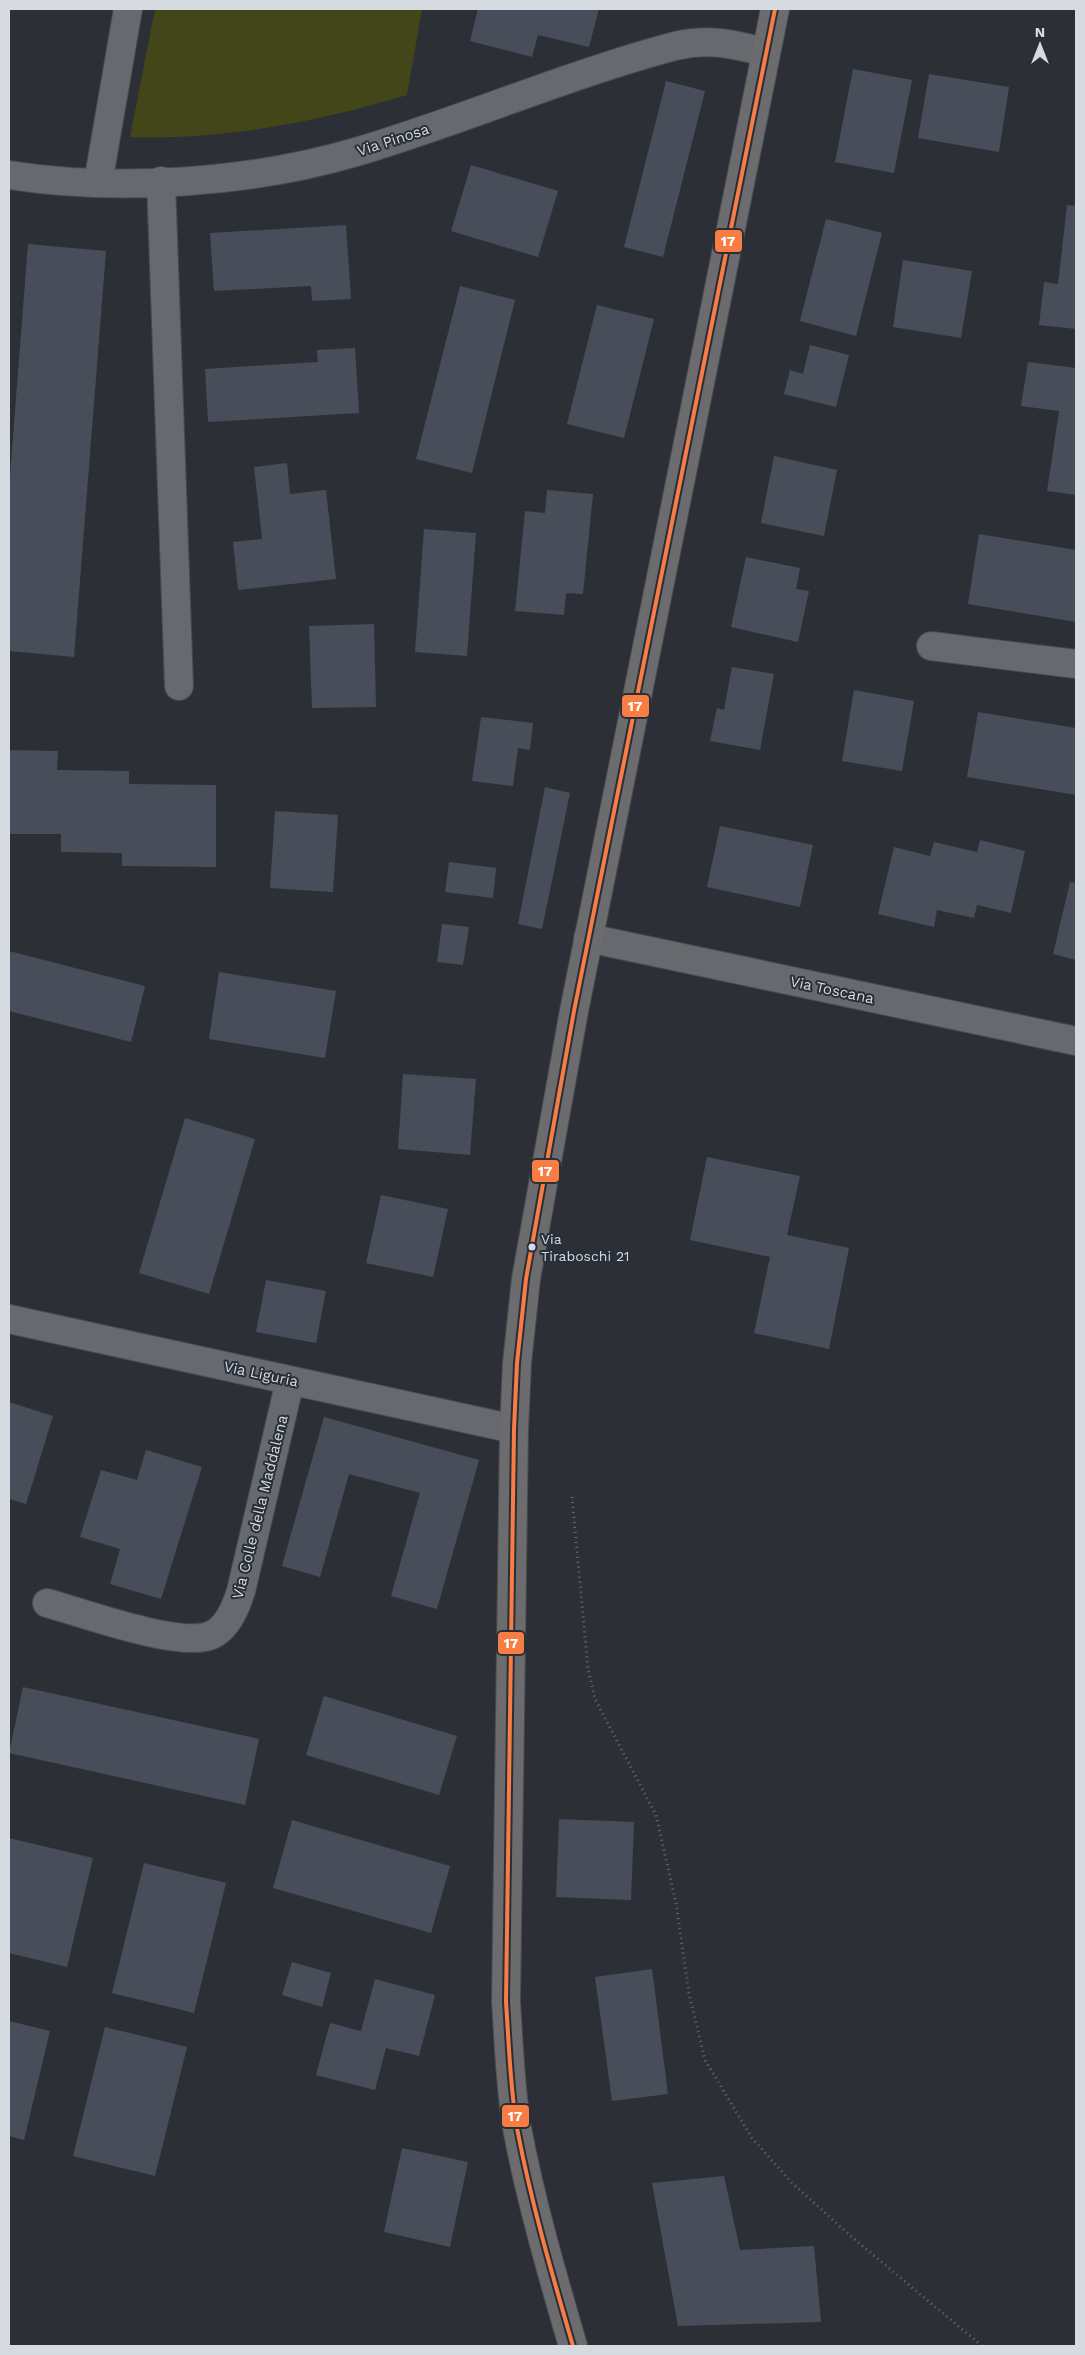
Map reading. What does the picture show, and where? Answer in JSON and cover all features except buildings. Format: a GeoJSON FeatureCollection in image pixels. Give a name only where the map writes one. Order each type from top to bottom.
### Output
{"type":"FeatureCollection","features":[{"type":"Feature","properties":{"kind":"street"},"geometry":{"type":"LineString","coordinates":[[98,183],[128,9]]}},
{"type":"Feature","properties":{"kind":"street"},"geometry":{"type":"LineString","coordinates":[[573,2346],[538,2222],[519,2136],[511,2081],[506,2002],[514,1429],[517,1363],[526,1279],[588,938],[775,9]]}},
{"type":"Feature","properties":{"kind":"street","name":"Via Pinosa"},"geometry":{"type":"LineString","coordinates":[[9,175],[98,183],[161,182],[271,172],[355,152],[658,50],[689,42],[719,41],[765,52]]}},
{"type":"Feature","properties":{"kind":"street"},"geometry":{"type":"LineString","coordinates":[[161,182],[179,686]]}},
{"type":"Feature","properties":{"kind":"street"},"geometry":{"type":"LineString","coordinates":[[931,646],[1076,664]]}},
{"type":"Feature","properties":{"kind":"street","name":"Via Toscana"},"geometry":{"type":"LineString","coordinates":[[588,938],[1076,1041]]}},
{"type":"Feature","properties":{"kind":"street","name":"Via Liguria"},"geometry":{"type":"LineString","coordinates":[[9,1320],[514,1429]]}},
{"type":"Feature","properties":{"kind":"street","name":"Via Colle della Maddalena"},"geometry":{"type":"LineString","coordinates":[[47,1603],[168,1638],[192,1639],[210,1636],[227,1622],[235,1609],[241,1591],[290,1381]]}},
{"type":"Feature","properties":{"kind":"path"},"geometry":{"type":"LineString","coordinates":[[572,1497],[588,1669],[595,1699],[656,1815],[676,1903],[689,1994],[705,2060],[752,2138],[791,2182],[853,2238],[982,2346]]}},
{"type":"Feature","properties":{"kind":"green space"},"geometry":{"type":"Polygon","coordinates":[[[155,9],[422,9],[407,95],[339,113],[270,127],[201,136],[130,137],[155,9]]]}},
{"type":"Feature","properties":{"kind":"transit line","name":"17"},"geometry":{"type":"LineString","coordinates":[[573,2346],[535,2211],[517,2128],[511,2081],[506,2002],[514,1429],[517,1363],[526,1279],[574,1011],[775,9]]}},
{"type":"Feature","properties":{"kind":"place","name":"Via Tiraboschi 21"},"geometry":{"type":"Point","coordinates":[532,1247]}}]}
